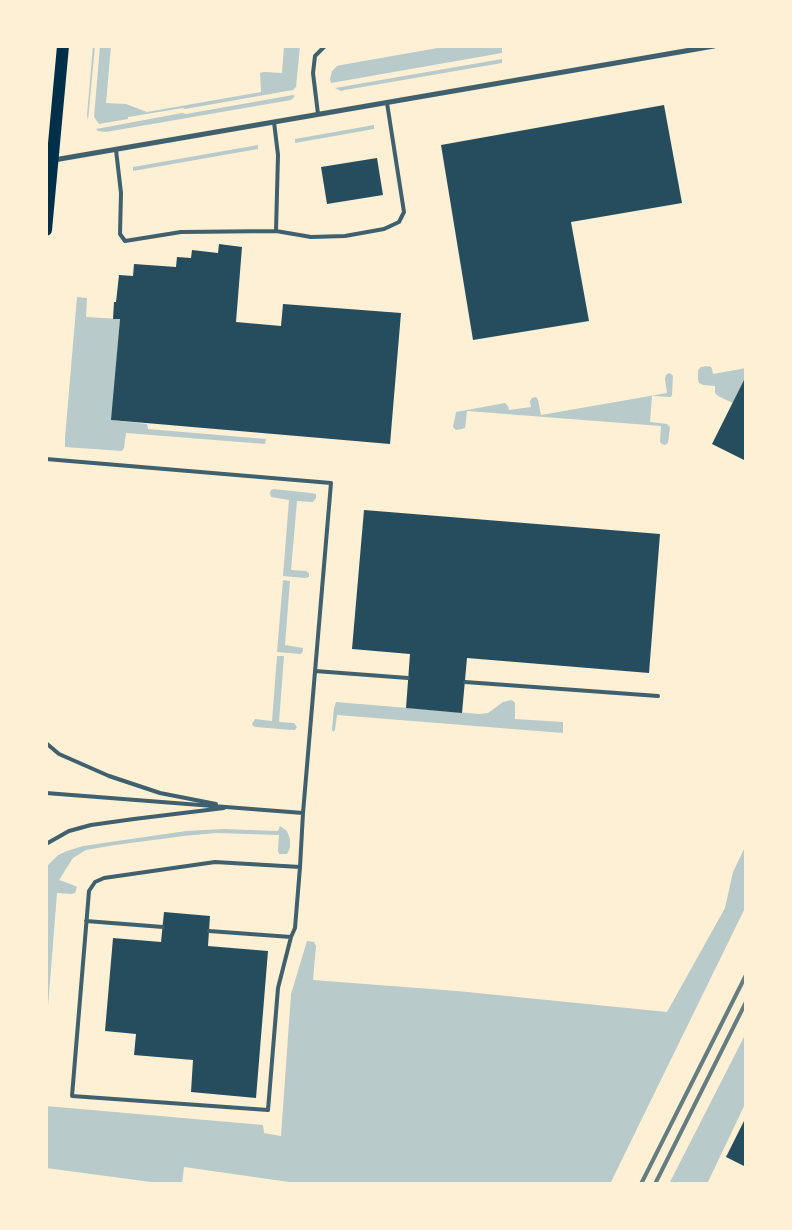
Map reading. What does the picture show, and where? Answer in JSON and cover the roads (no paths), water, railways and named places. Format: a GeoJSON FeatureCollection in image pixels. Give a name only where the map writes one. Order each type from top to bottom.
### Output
{"type":"FeatureCollection","features":[{"type":"Feature","properties":{"kind":"main road"},"geometry":{"type":"LineString","coordinates":[[46,230],[49,161],[64,46]]}},
{"type":"Feature","properties":{"kind":"street"},"geometry":{"type":"LineString","coordinates":[[49,161],[714,46]]}},
{"type":"Feature","properties":{"kind":"lane"},"geometry":{"type":"LineString","coordinates":[[318,114],[312,73],[315,56],[325,46]]}},
{"type":"Feature","properties":{"kind":"lane"},"geometry":{"type":"LineString","coordinates":[[116,150],[121,193],[120,234],[125,241],[181,232],[276,231],[311,237],[346,236],[384,229],[399,222],[404,212],[387,103]]}},
{"type":"Feature","properties":{"kind":"lane"},"geometry":{"type":"LineString","coordinates":[[274,122],[278,155],[276,231]]}},
{"type":"Feature","properties":{"kind":"lane"},"geometry":{"type":"LineString","coordinates":[[46,459],[331,483],[303,813],[300,867],[295,928],[278,988],[268,1110],[72,1096],[89,891],[95,882],[104,878],[215,862],[300,867]]}},
{"type":"Feature","properties":{"kind":"lane"},"geometry":{"type":"LineString","coordinates":[[315,671],[408,678]]}},
{"type":"Feature","properties":{"kind":"lane"},"geometry":{"type":"LineString","coordinates":[[465,682],[658,696]]}},
{"type":"Feature","properties":{"kind":"lane"},"geometry":{"type":"LineString","coordinates":[[46,743],[59,754],[109,776],[160,793],[233,807]]}},
{"type":"Feature","properties":{"kind":"lane"},"geometry":{"type":"LineString","coordinates":[[46,793],[303,813]]}},
{"type":"Feature","properties":{"kind":"lane"},"geometry":{"type":"LineString","coordinates":[[46,844],[69,831],[91,825],[134,818],[233,807]]}},
{"type":"Feature","properties":{"kind":"lane"},"geometry":{"type":"LineString","coordinates":[[86,921],[163,927]]}},
{"type":"Feature","properties":{"kind":"lane"},"geometry":{"type":"LineString","coordinates":[[209,931],[291,937]]}},
{"type":"Feature","properties":{"kind":"railway"},"geometry":{"type":"LineString","coordinates":[[641,1184],[746,975]]}},
{"type":"Feature","properties":{"kind":"railway"},"geometry":{"type":"LineString","coordinates":[[655,1184],[746,1002]]}}]}
